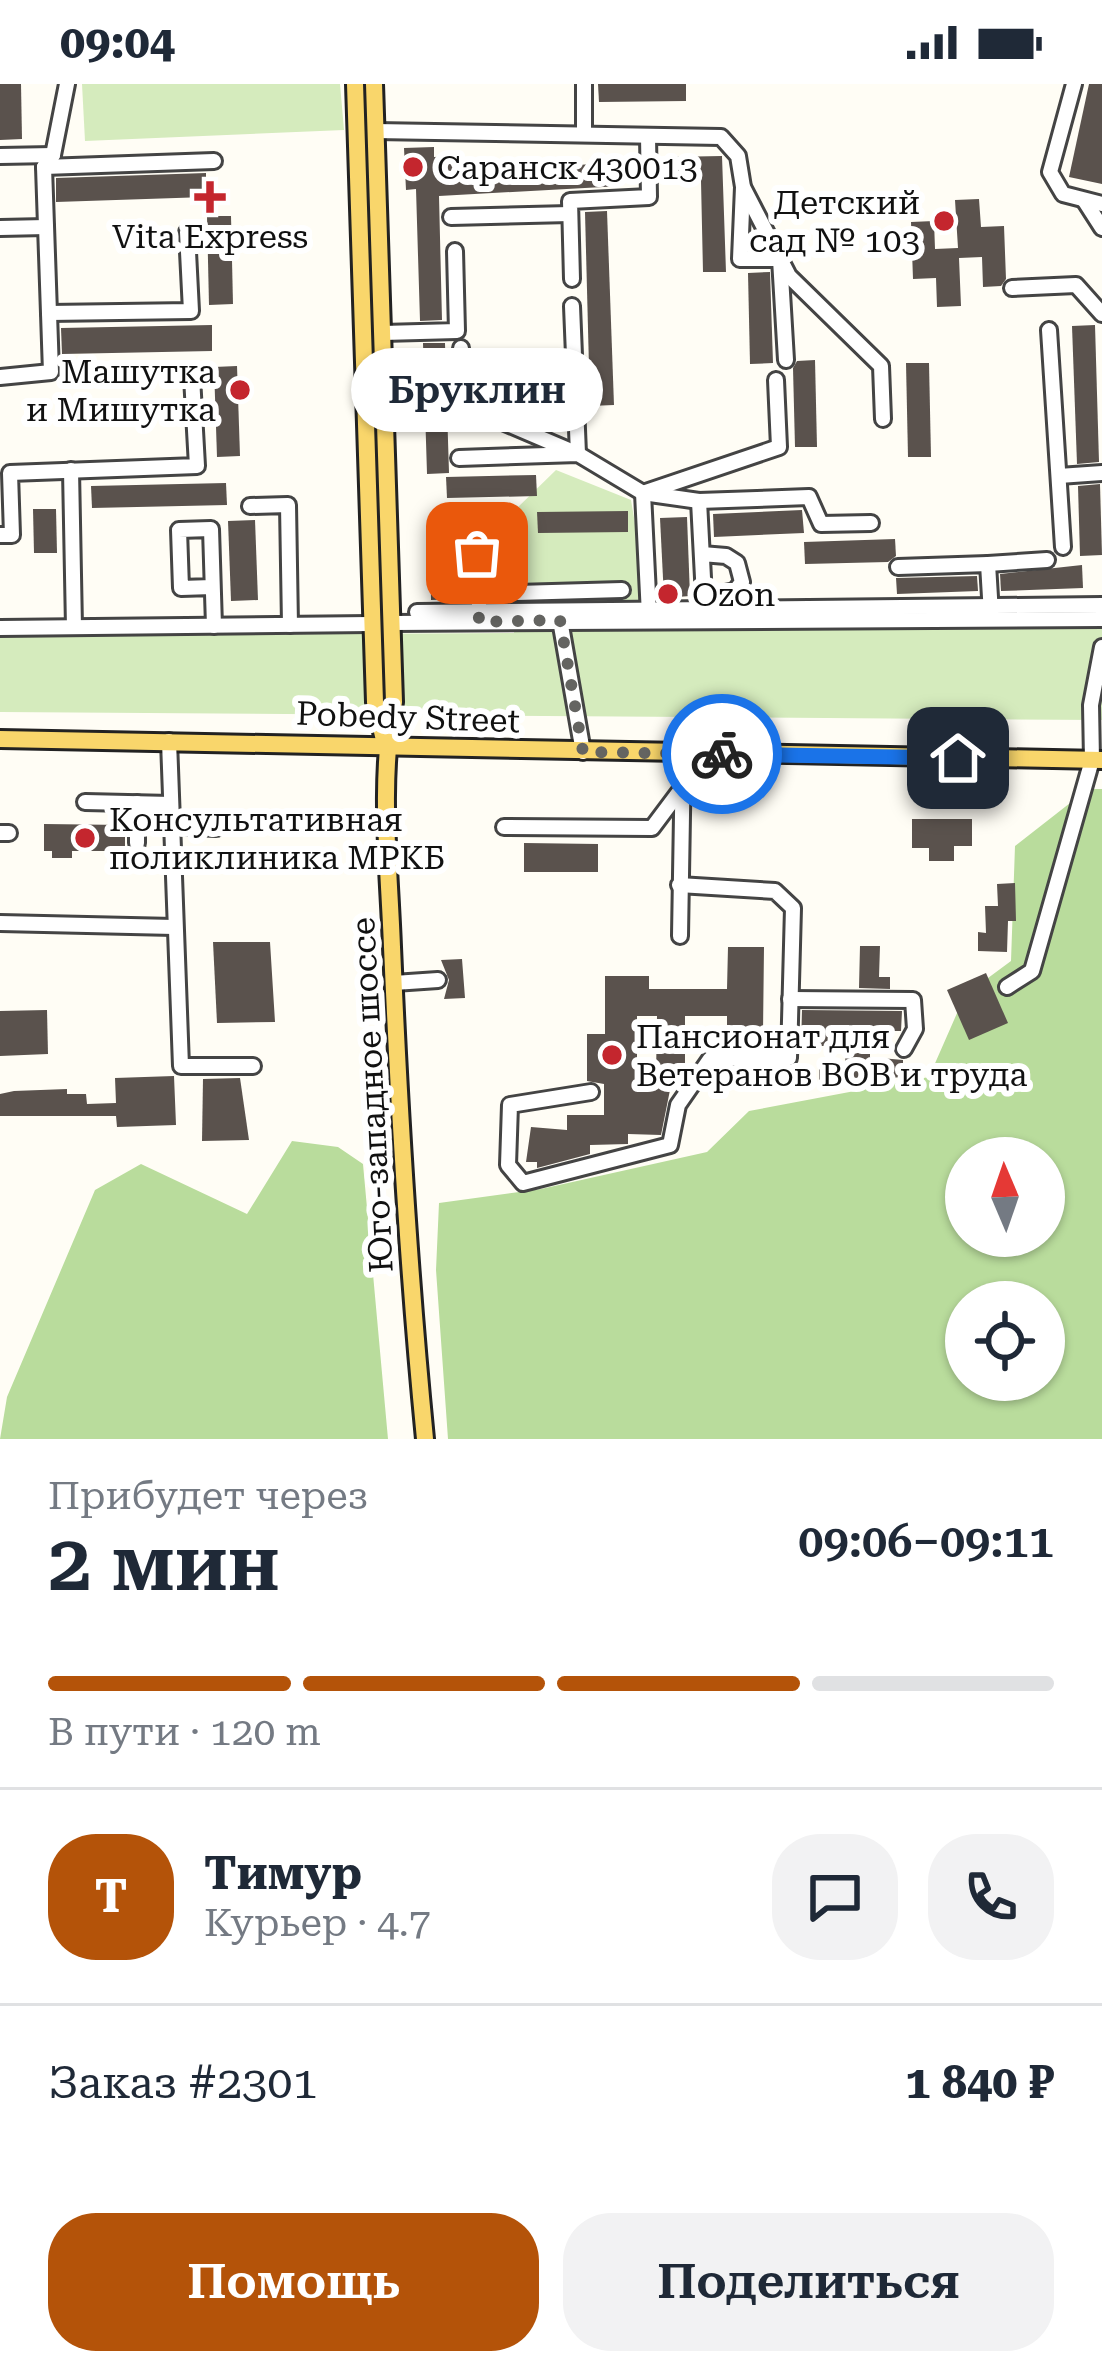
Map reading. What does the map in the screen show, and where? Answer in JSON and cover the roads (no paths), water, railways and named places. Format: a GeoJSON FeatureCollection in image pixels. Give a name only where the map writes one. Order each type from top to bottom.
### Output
{"type":"FeatureCollection","features":[{"type":"Feature","properties":{"kind":"main road"},"geometry":{"type":"LineString","coordinates":[[355,84],[366,131],[382,333],[394,702],[386,747]]}},
{"type":"Feature","properties":{"kind":"main road"},"geometry":{"type":"LineString","coordinates":[[374,84],[366,131],[371,624],[375,702],[386,747]]}},
{"type":"Feature","properties":{"kind":"main road"},"geometry":{"type":"LineString","coordinates":[[371,624],[392,623]]}},
{"type":"Feature","properties":{"kind":"main road","name":"Pobedy Street"},"geometry":{"type":"LineString","coordinates":[[0,740],[1097,760]]}},
{"type":"Feature","properties":{"kind":"main road","name":"Юго-западное шоссе"},"geometry":{"type":"LineString","coordinates":[[386,747],[394,983],[425,1439]]}},
{"type":"Feature","properties":{"kind":"street"},"geometry":{"type":"LineString","coordinates":[[0,377],[50,372],[49,161],[67,84]]}},
{"type":"Feature","properties":{"kind":"street"},"geometry":{"type":"LineString","coordinates":[[584,84],[584,133]]}},
{"type":"Feature","properties":{"kind":"street"},"geometry":{"type":"LineString","coordinates":[[1074,84],[1050,172],[1063,194],[1102,204]]}},
{"type":"Feature","properties":{"kind":"street"},"geometry":{"type":"LineString","coordinates":[[366,131],[721,137],[738,156],[743,187],[740,259],[780,259]]}},
{"type":"Feature","properties":{"kind":"street"},"geometry":{"type":"LineString","coordinates":[[572,279],[570,201],[649,197],[648,136]]}},
{"type":"Feature","properties":{"kind":"street"},"geometry":{"type":"LineString","coordinates":[[0,156],[49,161],[214,161]]}},
{"type":"Feature","properties":{"kind":"street"},"geometry":{"type":"LineString","coordinates":[[743,187],[790,275],[881,366],[883,419]]}},
{"type":"Feature","properties":{"kind":"street"},"geometry":{"type":"LineString","coordinates":[[1084,200],[1102,228]]}},
{"type":"Feature","properties":{"kind":"street"},"geometry":{"type":"LineString","coordinates":[[451,217],[570,214]]}},
{"type":"Feature","properties":{"kind":"street"},"geometry":{"type":"LineString","coordinates":[[0,228],[46,227]]}},
{"type":"Feature","properties":{"kind":"street"},"geometry":{"type":"LineString","coordinates":[[50,314],[191,311],[187,232]]}},
{"type":"Feature","properties":{"kind":"street"},"geometry":{"type":"LineString","coordinates":[[382,333],[457,331],[455,250]]}},
{"type":"Feature","properties":{"kind":"street"},"geometry":{"type":"LineString","coordinates":[[780,259],[786,360]]}},
{"type":"Feature","properties":{"kind":"street"},"geometry":{"type":"LineString","coordinates":[[1012,288],[1076,285],[1102,314]]}},
{"type":"Feature","properties":{"kind":"street"},"geometry":{"type":"LineString","coordinates":[[572,306],[578,454]]}},
{"type":"Feature","properties":{"kind":"street"},"geometry":{"type":"LineString","coordinates":[[1049,330],[1063,547]]}},
{"type":"Feature","properties":{"kind":"street"},"geometry":{"type":"LineString","coordinates":[[461,348],[463,405],[578,454],[643,494],[699,501],[809,497],[820,524],[871,524]]}},
{"type":"Feature","properties":{"kind":"street"},"geometry":{"type":"LineString","coordinates":[[0,535],[12,535],[10,473],[197,466],[192,377]]}},
{"type":"Feature","properties":{"kind":"street"},"geometry":{"type":"LineString","coordinates":[[643,494],[779,447],[776,380]]}},
{"type":"Feature","properties":{"kind":"street"},"geometry":{"type":"LineString","coordinates":[[459,458],[578,454]]}},
{"type":"Feature","properties":{"kind":"street"},"geometry":{"type":"LineString","coordinates":[[71,470],[74,627]]}},
{"type":"Feature","properties":{"kind":"street"},"geometry":{"type":"LineString","coordinates":[[1059,476],[1102,473]]}},
{"type":"Feature","properties":{"kind":"street"},"geometry":{"type":"LineString","coordinates":[[643,494],[649,613]]}},
{"type":"Feature","properties":{"kind":"street"},"geometry":{"type":"LineString","coordinates":[[699,501],[702,554]]}},
{"type":"Feature","properties":{"kind":"street"},"geometry":{"type":"LineString","coordinates":[[250,506],[288,506],[290,625]]}},
{"type":"Feature","properties":{"kind":"street"},"geometry":{"type":"LineString","coordinates":[[476,522],[479,609]]}},
{"type":"Feature","properties":{"kind":"street"},"geometry":{"type":"LineString","coordinates":[[212,587],[181,588],[179,530],[211,530],[214,626]]}},
{"type":"Feature","properties":{"kind":"street"},"geometry":{"type":"LineString","coordinates":[[898,567],[1047,560]]}},
{"type":"Feature","properties":{"kind":"street"},"geometry":{"type":"LineString","coordinates":[[988,564],[991,614]]}},
{"type":"Feature","properties":{"kind":"street"},"geometry":{"type":"LineString","coordinates":[[392,623],[622,590]]}},
{"type":"Feature","properties":{"kind":"street"},"geometry":{"type":"LineString","coordinates":[[991,614],[1102,605]]}},
{"type":"Feature","properties":{"kind":"street"},"geometry":{"type":"LineString","coordinates":[[479,609],[560,620],[649,613]]}},
{"type":"Feature","properties":{"kind":"street"},"geometry":{"type":"LineString","coordinates":[[417,612],[991,614],[1102,620]]}},
{"type":"Feature","properties":{"kind":"street"},"geometry":{"type":"LineString","coordinates":[[560,620],[583,752]]}},
{"type":"Feature","properties":{"kind":"street"},"geometry":{"type":"LineString","coordinates":[[0,628],[371,624]]}},
{"type":"Feature","properties":{"kind":"street"},"geometry":{"type":"LineString","coordinates":[[1007,987],[1032,970],[1097,760],[1091,705],[1102,647]]}},
{"type":"Feature","properties":{"kind":"street"},"geometry":{"type":"LineString","coordinates":[[169,741],[181,1066],[253,1066]]}},
{"type":"Feature","properties":{"kind":"street"},"geometry":{"type":"LineString","coordinates":[[680,936],[682,754]]}},
{"type":"Feature","properties":{"kind":"street"},"geometry":{"type":"LineString","coordinates":[[504,827],[652,828],[682,788]]}},
{"type":"Feature","properties":{"kind":"street"},"geometry":{"type":"LineString","coordinates":[[86,802],[170,804]]}},
{"type":"Feature","properties":{"kind":"street"},"geometry":{"type":"LineString","coordinates":[[137,803],[137,843]]}},
{"type":"Feature","properties":{"kind":"street"},"geometry":{"type":"LineString","coordinates":[[171,826],[216,828]]}},
{"type":"Feature","properties":{"kind":"street"},"geometry":{"type":"LineString","coordinates":[[591,1092],[509,1105],[508,1165],[523,1183],[670,1145],[678,1105],[710,1059],[788,1058],[793,908],[775,891],[679,885]]}},
{"type":"Feature","properties":{"kind":"street"},"geometry":{"type":"LineString","coordinates":[[0,923],[175,928]]}},
{"type":"Feature","properties":{"kind":"street"},"geometry":{"type":"LineString","coordinates":[[394,983],[438,980]]}},
{"type":"Feature","properties":{"kind":"street"},"geometry":{"type":"LineString","coordinates":[[790,999],[913,1000],[915,1029],[904,1049]]}},
{"type":"Feature","properties":{"kind":"place","name":"Саранск 430013"},"geometry":{"type":"Point","coordinates":[413,167]}},
{"type":"Feature","properties":{"kind":"place","name":"Vita Express"},"geometry":{"type":"Point","coordinates":[210,197]}},
{"type":"Feature","properties":{"kind":"place","name":"Детский сад № 103"},"geometry":{"type":"Point","coordinates":[944,221]}},
{"type":"Feature","properties":{"kind":"place","name":"Машутка и Мишутка"},"geometry":{"type":"Point","coordinates":[240,390]}},
{"type":"Feature","properties":{"kind":"place","name":"Бруклин"},"geometry":{"type":"Point","coordinates":[477,553]}},
{"type":"Feature","properties":{"kind":"place","name":"Ozon"},"geometry":{"type":"Point","coordinates":[668,594]}},
{"type":"Feature","properties":{"kind":"place","name":"Консультативная поликлиника МРКБ"},"geometry":{"type":"Point","coordinates":[85,838]}},
{"type":"Feature","properties":{"kind":"place","name":"Пансионат для Ветеранов ВОВ и труда"},"geometry":{"type":"Point","coordinates":[612,1055]}}]}
